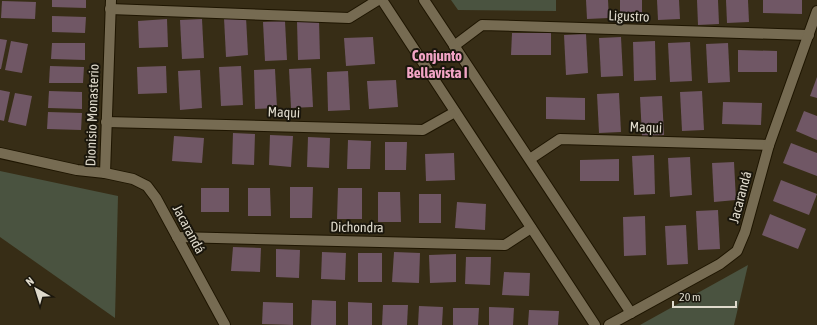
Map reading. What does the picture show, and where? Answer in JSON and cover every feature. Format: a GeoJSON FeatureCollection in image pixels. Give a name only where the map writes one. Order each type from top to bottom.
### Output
{"type":"FeatureCollection","features":[{"type":"Feature","properties":{"kind":"street"},"geometry":{"type":"LineString","coordinates":[[110,4],[349,18],[378,0]]}},
{"type":"Feature","properties":{"kind":"street"},"geometry":{"type":"LineString","coordinates":[[382,0],[595,325]]}},
{"type":"Feature","properties":{"kind":"street"},"geometry":{"type":"LineString","coordinates":[[424,0],[631,313]]}},
{"type":"Feature","properties":{"kind":"street","name":"Dionisio Monasterio"},"geometry":{"type":"LineString","coordinates":[[0,153],[77,170],[105,173],[110,4]]}},
{"type":"Feature","properties":{"kind":"street","name":"Jacarandá"},"geometry":{"type":"LineString","coordinates":[[609,325],[720,264],[737,251],[745,232],[769,145],[817,11]]}},
{"type":"Feature","properties":{"kind":"street","name":"Ligustro"},"geometry":{"type":"LineString","coordinates":[[454,46],[482,25],[809,36]]}},
{"type":"Feature","properties":{"kind":"street","name":"Maqui"},"geometry":{"type":"LineString","coordinates":[[106,122],[423,130],[456,112]]}},
{"type":"Feature","properties":{"kind":"street","name":"Maqui"},"geometry":{"type":"LineString","coordinates":[[530,159],[560,139],[769,145]]}},
{"type":"Feature","properties":{"kind":"street","name":"Jacarandá"},"geometry":{"type":"LineString","coordinates":[[105,173],[133,179],[147,186],[156,198],[225,325]]}},
{"type":"Feature","properties":{"kind":"street","name":"Dichondra"},"geometry":{"type":"LineString","coordinates":[[177,237],[505,245],[531,228]]}},
{"type":"Feature","properties":{"kind":"green space"},"geometry":{"type":"Polygon","coordinates":[[[451,0],[556,0],[556,11],[458,10],[451,0]]]}},
{"type":"Feature","properties":{"kind":"green space"},"geometry":{"type":"Polygon","coordinates":[[[0,171],[118,196],[115,318],[0,237],[0,171]]]}},
{"type":"Feature","properties":{"kind":"green space"},"geometry":{"type":"Polygon","coordinates":[[[748,265],[734,325],[640,325],[748,265]]]}},
{"type":"Feature","properties":{"kind":"building"},"geometry":{"type":"Polygon","coordinates":[[[52,0],[86,0],[86,8],[52,7],[52,0]]]}},
{"type":"Feature","properties":{"kind":"building"},"geometry":{"type":"Polygon","coordinates":[[[586,0],[608,0],[609,18],[587,19],[586,0]]]}},
{"type":"Feature","properties":{"kind":"building"},"geometry":{"type":"Polygon","coordinates":[[[620,0],[642,0],[642,16],[620,17],[620,0]]]}},
{"type":"Feature","properties":{"kind":"building"},"geometry":{"type":"Polygon","coordinates":[[[657,0],[679,0],[680,19],[658,20],[657,0]]]}},
{"type":"Feature","properties":{"kind":"building"},"geometry":{"type":"Polygon","coordinates":[[[697,0],[718,0],[719,24],[698,25],[697,0]]]}},
{"type":"Feature","properties":{"kind":"building"},"geometry":{"type":"Polygon","coordinates":[[[726,0],[748,0],[749,22],[727,23],[726,0]]]}},
{"type":"Feature","properties":{"kind":"building"},"geometry":{"type":"Polygon","coordinates":[[[763,0],[802,0],[802,14],[763,13],[763,0]]]}},
{"type":"Feature","properties":{"kind":"building"},"geometry":{"type":"Polygon","coordinates":[[[2,1],[36,2],[35,19],[1,18],[2,1]]]}},
{"type":"Feature","properties":{"kind":"building"},"geometry":{"type":"Polygon","coordinates":[[[52,16],[86,17],[85,33],[52,32],[52,16]]]}},
{"type":"Feature","properties":{"kind":"building"},"geometry":{"type":"Polygon","coordinates":[[[246,17],[248,55],[226,57],[224,18],[246,17]]]}},
{"type":"Feature","properties":{"kind":"building"},"geometry":{"type":"Polygon","coordinates":[[[167,19],[168,47],[139,48],[138,21],[167,19]]]}},
{"type":"Feature","properties":{"kind":"building"},"geometry":{"type":"Polygon","coordinates":[[[202,19],[204,58],[182,59],[180,20],[202,19]]]}},
{"type":"Feature","properties":{"kind":"building"},"geometry":{"type":"Polygon","coordinates":[[[319,20],[320,59],[298,60],[297,21],[319,20]]]}},
{"type":"Feature","properties":{"kind":"building"},"geometry":{"type":"Polygon","coordinates":[[[285,21],[287,60],[265,61],[263,22],[285,21]]]}},
{"type":"Feature","properties":{"kind":"building"},"geometry":{"type":"Polygon","coordinates":[[[512,33],[551,33],[551,55],[511,55],[512,33]]]}},
{"type":"Feature","properties":{"kind":"building"},"geometry":{"type":"Polygon","coordinates":[[[586,34],[588,73],[566,75],[564,35],[586,34]]]}},
{"type":"Feature","properties":{"kind":"building"},"geometry":{"type":"Polygon","coordinates":[[[373,37],[375,64],[346,66],[344,38],[373,37]]]}},
{"type":"Feature","properties":{"kind":"building"},"geometry":{"type":"Polygon","coordinates":[[[621,37],[623,76],[601,77],[599,38],[621,37]]]}},
{"type":"Feature","properties":{"kind":"building"},"geometry":{"type":"Polygon","coordinates":[[[0,39],[7,40],[1,69],[0,69],[0,39]]]}},
{"type":"Feature","properties":{"kind":"building"},"geometry":{"type":"Polygon","coordinates":[[[11,41],[28,44],[22,73],[5,70],[11,41]]]}},
{"type":"Feature","properties":{"kind":"building"},"geometry":{"type":"Polygon","coordinates":[[[655,41],[656,80],[634,81],[633,42],[655,41]]]}},
{"type":"Feature","properties":{"kind":"building"},"geometry":{"type":"Polygon","coordinates":[[[690,42],[692,81],[670,82],[668,43],[690,42]]]}},
{"type":"Feature","properties":{"kind":"building"},"geometry":{"type":"Polygon","coordinates":[[[52,43],[85,43],[85,60],[51,59],[52,43]]]}},
{"type":"Feature","properties":{"kind":"building"},"geometry":{"type":"Polygon","coordinates":[[[728,43],[730,82],[708,83],[706,44],[728,43]]]}},
{"type":"Feature","properties":{"kind":"building"},"geometry":{"type":"Polygon","coordinates":[[[738,50],[777,51],[777,72],[738,72],[738,50]]]}},
{"type":"Feature","properties":{"kind":"building"},"geometry":{"type":"Polygon","coordinates":[[[50,66],[84,67],[83,83],[49,83],[50,66]]]}},
{"type":"Feature","properties":{"kind":"building"},"geometry":{"type":"Polygon","coordinates":[[[166,66],[167,93],[138,94],[137,67],[166,66]]]}},
{"type":"Feature","properties":{"kind":"building"},"geometry":{"type":"Polygon","coordinates":[[[241,66],[243,105],[221,106],[219,67],[241,66]]]}},
{"type":"Feature","properties":{"kind":"building"},"geometry":{"type":"Polygon","coordinates":[[[311,68],[313,107],[291,108],[289,69],[311,68]]]}},
{"type":"Feature","properties":{"kind":"building"},"geometry":{"type":"Polygon","coordinates":[[[275,69],[277,108],[255,109],[254,70],[275,69]]]}},
{"type":"Feature","properties":{"kind":"building"},"geometry":{"type":"Polygon","coordinates":[[[200,70],[202,108],[180,110],[178,71],[200,70]]]}},
{"type":"Feature","properties":{"kind":"building"},"geometry":{"type":"Polygon","coordinates":[[[348,71],[350,110],[328,111],[327,72],[348,71]]]}},
{"type":"Feature","properties":{"kind":"building"},"geometry":{"type":"Polygon","coordinates":[[[817,77],[817,98],[810,96],[817,77]]]}},
{"type":"Feature","properties":{"kind":"building"},"geometry":{"type":"Polygon","coordinates":[[[396,80],[398,107],[369,109],[367,81],[396,80]]]}},
{"type":"Feature","properties":{"kind":"building"},"geometry":{"type":"Polygon","coordinates":[[[0,90],[10,92],[4,121],[0,120],[0,90]]]}},
{"type":"Feature","properties":{"kind":"building"},"geometry":{"type":"Polygon","coordinates":[[[49,91],[82,92],[82,109],[48,108],[49,91]]]}},
{"type":"Feature","properties":{"kind":"building"},"geometry":{"type":"Polygon","coordinates":[[[702,91],[704,130],[682,131],[680,92],[702,91]]]}},
{"type":"Feature","properties":{"kind":"building"},"geometry":{"type":"Polygon","coordinates":[[[15,93],[32,96],[26,126],[8,122],[15,93]]]}},
{"type":"Feature","properties":{"kind":"building"},"geometry":{"type":"Polygon","coordinates":[[[619,93],[621,132],[599,133],[597,94],[619,93]]]}},
{"type":"Feature","properties":{"kind":"building"},"geometry":{"type":"Polygon","coordinates":[[[662,96],[664,135],[642,136],[640,97],[662,96]]]}},
{"type":"Feature","properties":{"kind":"building"},"geometry":{"type":"Polygon","coordinates":[[[546,97],[585,98],[585,120],[546,119],[546,97]]]}},
{"type":"Feature","properties":{"kind":"building"},"geometry":{"type":"Polygon","coordinates":[[[723,102],[762,103],[761,125],[722,124],[723,102]]]}},
{"type":"Feature","properties":{"kind":"building"},"geometry":{"type":"Polygon","coordinates":[[[804,111],[817,116],[817,140],[796,131],[804,111]]]}},
{"type":"Feature","properties":{"kind":"building"},"geometry":{"type":"Polygon","coordinates":[[[48,112],[82,113],[81,130],[47,129],[48,112]]]}},
{"type":"Feature","properties":{"kind":"building"},"geometry":{"type":"Polygon","coordinates":[[[233,133],[255,134],[254,165],[232,164],[233,133]]]}},
{"type":"Feature","properties":{"kind":"building"},"geometry":{"type":"Polygon","coordinates":[[[270,135],[293,136],[291,167],[269,165],[270,135]]]}},
{"type":"Feature","properties":{"kind":"building"},"geometry":{"type":"Polygon","coordinates":[[[174,136],[204,138],[202,163],[172,161],[174,136]]]}},
{"type":"Feature","properties":{"kind":"building"},"geometry":{"type":"Polygon","coordinates":[[[308,137],[330,138],[329,168],[307,167],[308,137]]]}},
{"type":"Feature","properties":{"kind":"building"},"geometry":{"type":"Polygon","coordinates":[[[348,140],[371,141],[370,169],[347,169],[348,140]]]}},
{"type":"Feature","properties":{"kind":"building"},"geometry":{"type":"Polygon","coordinates":[[[385,142],[407,142],[406,170],[385,170],[385,142]]]}},
{"type":"Feature","properties":{"kind":"building"},"geometry":{"type":"Polygon","coordinates":[[[791,143],[817,153],[817,176],[783,163],[791,143]]]}},
{"type":"Feature","properties":{"kind":"building"},"geometry":{"type":"Polygon","coordinates":[[[454,153],[455,180],[426,181],[425,154],[454,153]]]}},
{"type":"Feature","properties":{"kind":"building"},"geometry":{"type":"Polygon","coordinates":[[[654,155],[655,194],[634,195],[632,156],[654,155]]]}},
{"type":"Feature","properties":{"kind":"building"},"geometry":{"type":"Polygon","coordinates":[[[690,157],[692,195],[670,197],[668,158],[690,157]]]}},
{"type":"Feature","properties":{"kind":"building"},"geometry":{"type":"Polygon","coordinates":[[[619,159],[619,181],[580,181],[580,160],[619,159]]]}},
{"type":"Feature","properties":{"kind":"building"},"geometry":{"type":"Polygon","coordinates":[[[734,162],[736,200],[714,202],[712,163],[734,162]]]}},
{"type":"Feature","properties":{"kind":"building"},"geometry":{"type":"Polygon","coordinates":[[[781,180],[817,194],[809,215],[773,201],[781,180]]]}},
{"type":"Feature","properties":{"kind":"building"},"geometry":{"type":"Polygon","coordinates":[[[290,187],[313,187],[312,218],[290,218],[290,187]]]}},
{"type":"Feature","properties":{"kind":"building"},"geometry":{"type":"Polygon","coordinates":[[[201,188],[229,188],[229,212],[201,212],[201,188]]]}},
{"type":"Feature","properties":{"kind":"building"},"geometry":{"type":"Polygon","coordinates":[[[248,188],[270,188],[271,216],[248,216],[248,188]]]}},
{"type":"Feature","properties":{"kind":"building"},"geometry":{"type":"Polygon","coordinates":[[[338,188],[362,188],[362,219],[337,219],[338,188]]]}},
{"type":"Feature","properties":{"kind":"building"},"geometry":{"type":"Polygon","coordinates":[[[378,192],[400,192],[401,222],[378,222],[378,192]]]}},
{"type":"Feature","properties":{"kind":"building"},"geometry":{"type":"Polygon","coordinates":[[[419,194],[441,194],[441,223],[419,223],[419,194]]]}},
{"type":"Feature","properties":{"kind":"building"},"geometry":{"type":"Polygon","coordinates":[[[457,202],[486,204],[485,230],[455,228],[457,202]]]}},
{"type":"Feature","properties":{"kind":"building"},"geometry":{"type":"Polygon","coordinates":[[[718,210],[720,249],[698,250],[696,211],[718,210]]]}},
{"type":"Feature","properties":{"kind":"building"},"geometry":{"type":"Polygon","coordinates":[[[770,214],[806,229],[798,249],[762,235],[770,214]]]}},
{"type":"Feature","properties":{"kind":"building"},"geometry":{"type":"Polygon","coordinates":[[[645,216],[646,255],[624,256],[623,217],[645,216]]]}},
{"type":"Feature","properties":{"kind":"building"},"geometry":{"type":"Polygon","coordinates":[[[686,225],[688,264],[667,265],[665,226],[686,225]]]}},
{"type":"Feature","properties":{"kind":"building"},"geometry":{"type":"Polygon","coordinates":[[[233,247],[261,248],[260,272],[231,271],[233,247]]]}},
{"type":"Feature","properties":{"kind":"building"},"geometry":{"type":"Polygon","coordinates":[[[276,249],[300,250],[299,278],[276,277],[276,249]]]}},
{"type":"Feature","properties":{"kind":"building"},"geometry":{"type":"Polygon","coordinates":[[[322,252],[346,253],[345,280],[321,279],[322,252]]]}},
{"type":"Feature","properties":{"kind":"building"},"geometry":{"type":"Polygon","coordinates":[[[394,252],[420,253],[419,283],[392,282],[394,252]]]}},
{"type":"Feature","properties":{"kind":"building"},"geometry":{"type":"Polygon","coordinates":[[[358,253],[382,253],[382,282],[358,282],[358,253]]]}},
{"type":"Feature","properties":{"kind":"building"},"geometry":{"type":"Polygon","coordinates":[[[456,254],[456,282],[430,283],[429,255],[456,254]]]}},
{"type":"Feature","properties":{"kind":"building"},"geometry":{"type":"Polygon","coordinates":[[[466,257],[491,257],[490,285],[465,284],[466,257]]]}},
{"type":"Feature","properties":{"kind":"building"},"geometry":{"type":"Polygon","coordinates":[[[504,272],[530,273],[529,296],[502,295],[504,272]]]}},
{"type":"Feature","properties":{"kind":"building"},"geometry":{"type":"Polygon","coordinates":[[[312,300],[336,301],[336,325],[311,325],[312,300]]]}},
{"type":"Feature","properties":{"kind":"building"},"geometry":{"type":"Polygon","coordinates":[[[263,302],[293,303],[293,325],[262,324],[263,302]]]}},
{"type":"Feature","properties":{"kind":"building"},"geometry":{"type":"Polygon","coordinates":[[[348,302],[372,303],[372,325],[348,325],[348,302]]]}},
{"type":"Feature","properties":{"kind":"building"},"geometry":{"type":"Polygon","coordinates":[[[383,305],[408,305],[407,325],[382,325],[383,305]]]}},
{"type":"Feature","properties":{"kind":"building"},"geometry":{"type":"Polygon","coordinates":[[[419,306],[443,307],[442,325],[418,325],[419,306]]]}},
{"type":"Feature","properties":{"kind":"building"},"geometry":{"type":"Polygon","coordinates":[[[489,307],[514,308],[513,325],[489,325],[489,307]]]}},
{"type":"Feature","properties":{"kind":"building"},"geometry":{"type":"Polygon","coordinates":[[[453,308],[479,308],[478,325],[453,325],[453,308]]]}},
{"type":"Feature","properties":{"kind":"building"},"geometry":{"type":"Polygon","coordinates":[[[529,310],[559,311],[558,325],[528,325],[529,310]]]}},
{"type":"Feature","properties":{"kind":"district","name":"Conjunto Bellavista I"},"geometry":{"type":"Point","coordinates":[437,64]}}]}
